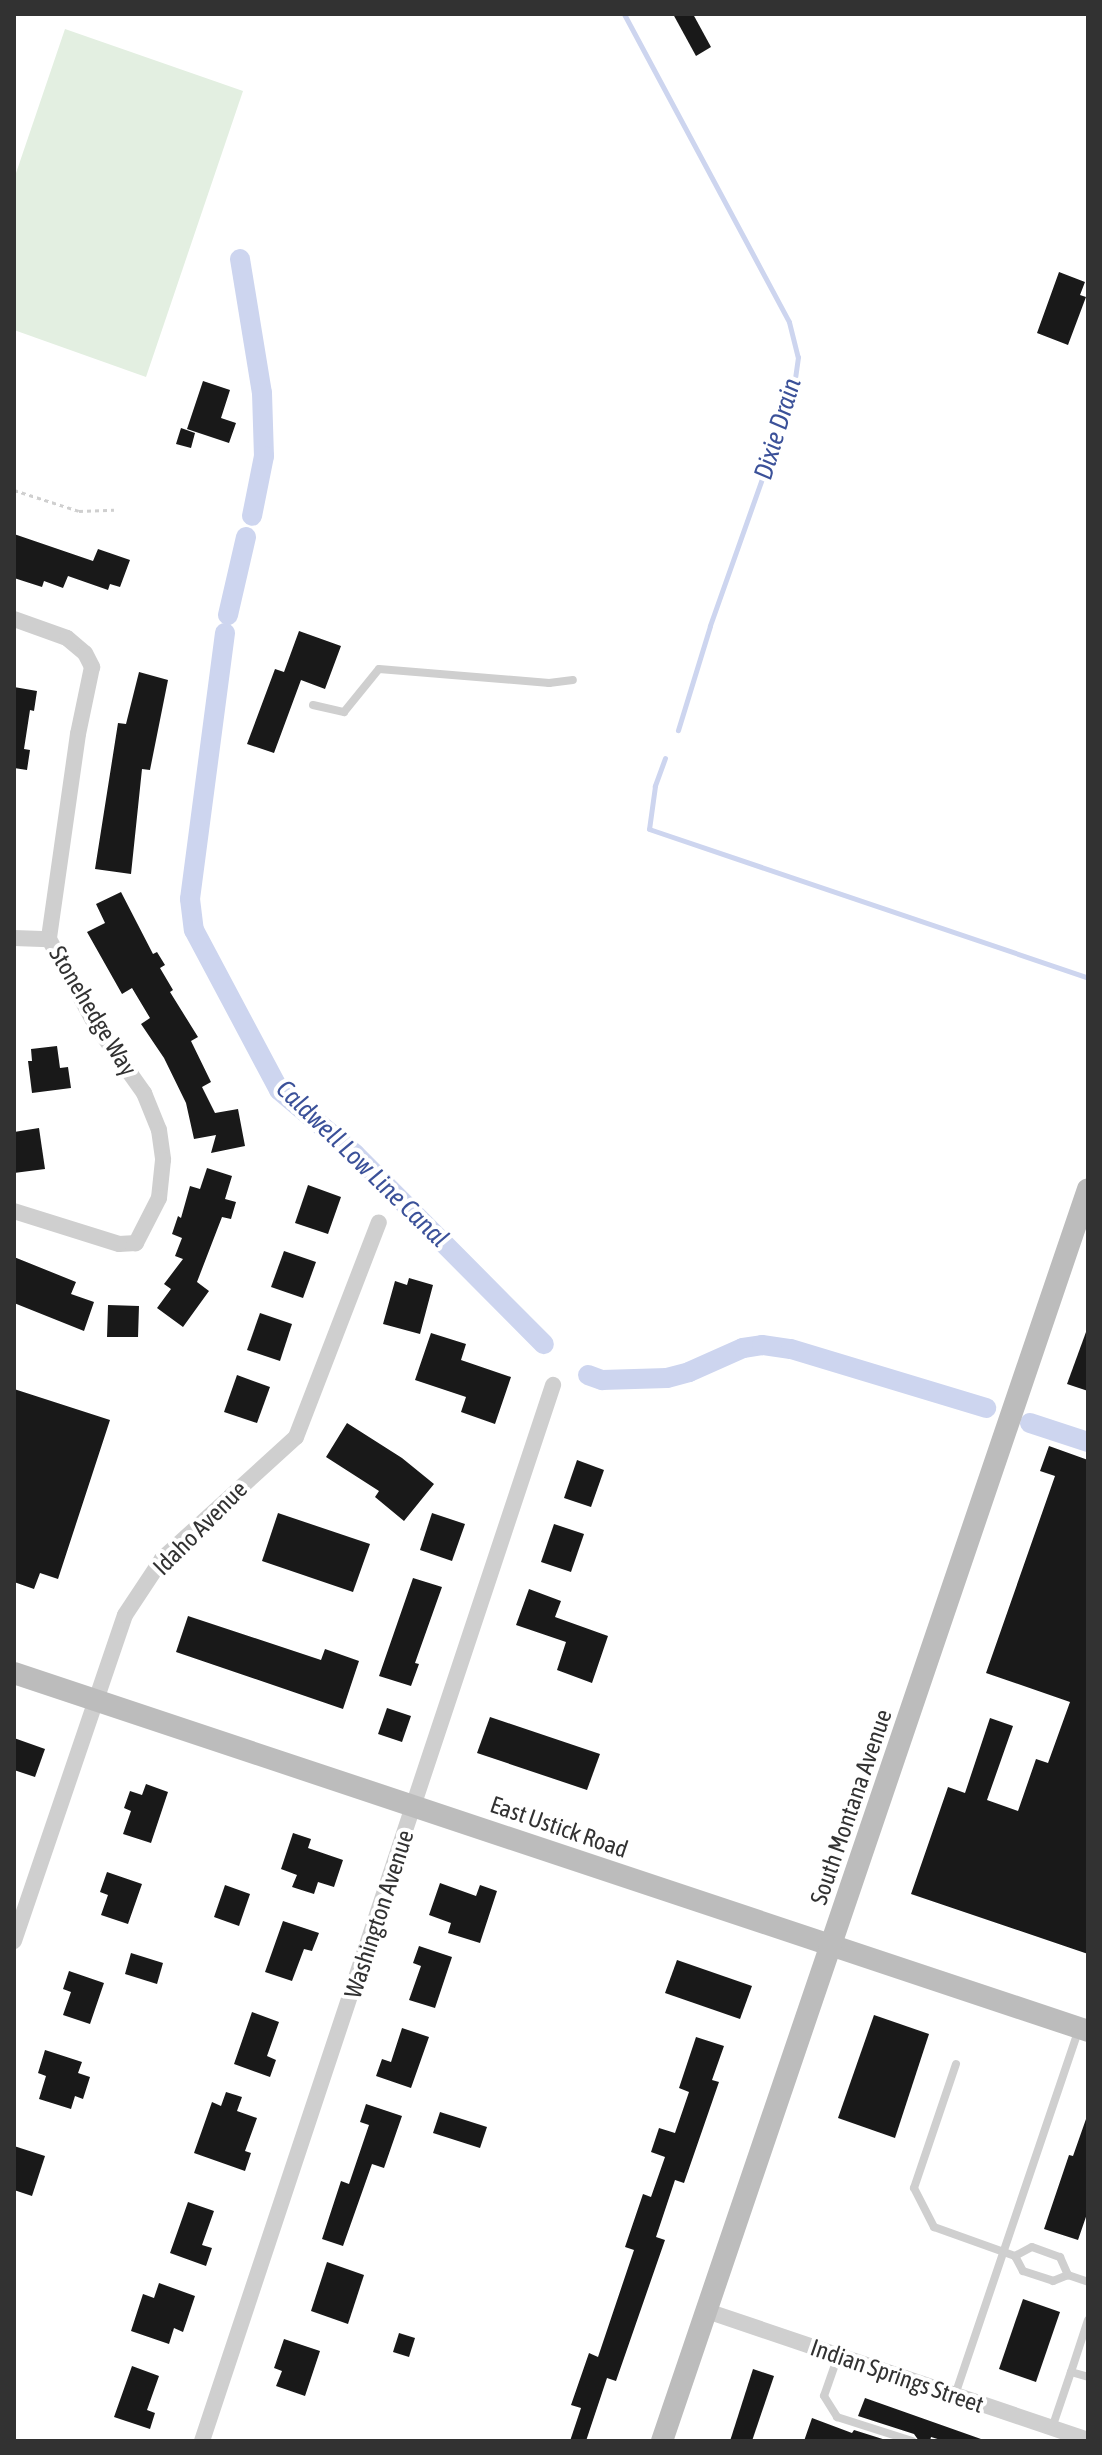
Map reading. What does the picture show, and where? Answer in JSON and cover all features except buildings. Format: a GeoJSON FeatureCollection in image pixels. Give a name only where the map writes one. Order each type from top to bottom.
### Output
{"type":"FeatureCollection","features":[{"type":"Feature","properties":{"kind":"street","name":"Stonehedge Way"},"geometry":{"type":"LineString","coordinates":[[14,619],[67,638],[85,653],[92,667],[78,734],[49,939],[95,1024],[144,1093],[159,1130],[163,1160],[159,1198],[136,1243],[119,1244],[14,1211]]}},
{"type":"Feature","properties":{"kind":"street"},"geometry":{"type":"LineString","coordinates":[[14,938],[49,939]]}},
{"type":"Feature","properties":{"kind":"street","name":"South Montana Avenue"},"geometry":{"type":"LineString","coordinates":[[662,2441],[1088,1189]]}},
{"type":"Feature","properties":{"kind":"street","name":"Idaho Avenue"},"geometry":{"type":"LineString","coordinates":[[14,1941],[125,1615],[162,1559],[296,1437],[379,1222]]}},
{"type":"Feature","properties":{"kind":"street","name":"Washington Avenue"},"geometry":{"type":"LineString","coordinates":[[202,2441],[553,1385]]}},
{"type":"Feature","properties":{"kind":"street","name":"East Ustick Road"},"geometry":{"type":"LineString","coordinates":[[14,1673],[1084,2029]]}},
{"type":"Feature","properties":{"kind":"street","name":"Indian Springs Street"},"geometry":{"type":"LineString","coordinates":[[707,2311],[1088,2440]]}},
{"type":"Feature","properties":{"kind":"lane"},"geometry":{"type":"LineString","coordinates":[[313,705],[344,712],[379,669],[549,683],[573,680]]}},
{"type":"Feature","properties":{"kind":"lane"},"geometry":{"type":"LineString","coordinates":[[955,2395],[1084,2029]]}},
{"type":"Feature","properties":{"kind":"lane"},"geometry":{"type":"LineString","coordinates":[[956,2064],[914,2188],[934,2227],[1015,2256],[1023,2271],[1053,2281],[1068,2275],[1088,2282]]}},
{"type":"Feature","properties":{"kind":"lane"},"geometry":{"type":"LineString","coordinates":[[1015,2256],[1032,2247],[1060,2257],[1068,2275]]}},
{"type":"Feature","properties":{"kind":"lane"},"geometry":{"type":"LineString","coordinates":[[1052,2428],[1088,2320]]}},
{"type":"Feature","properties":{"kind":"lane"},"geometry":{"type":"LineString","coordinates":[[838,2356],[824,2396],[837,2417],[912,2441]]}},
{"type":"Feature","properties":{"kind":"lane"},"geometry":{"type":"LineString","coordinates":[[1071,2372],[1088,2377]]}},
{"type":"Feature","properties":{"kind":"path"},"geometry":{"type":"LineString","coordinates":[[14,490],[79,511],[114,510]]}},
{"type":"Feature","properties":{"kind":"green space"},"geometry":{"type":"Polygon","coordinates":[[[65,29],[243,91],[146,377],[14,330],[14,179],[65,29]]]}},
{"type":"Feature","properties":{"kind":"waterway","name":"Dixie Drain"},"geometry":{"type":"LineString","coordinates":[[624,14],[789,322],[798,357],[793,391],[710,626],[678,730]]}},
{"type":"Feature","properties":{"kind":"waterway","name":"Caldwell Low Line Canal"},"geometry":{"type":"LineString","coordinates":[[240,259],[262,393],[264,456],[252,516]]}},
{"type":"Feature","properties":{"kind":"waterway","name":"Caldwell Low Line Canal"},"geometry":{"type":"LineString","coordinates":[[228,615],[246,537]]}},
{"type":"Feature","properties":{"kind":"waterway","name":"Caldwell Low Line Canal"},"geometry":{"type":"LineString","coordinates":[[225,633],[190,899],[194,930],[279,1090],[355,1154],[544,1344]]}},
{"type":"Feature","properties":{"kind":"waterway","name":"Dixie Drain"},"geometry":{"type":"LineString","coordinates":[[665,758],[655,786],[649,829],[1088,978]]}},
{"type":"Feature","properties":{"kind":"waterway","name":"Caldwell Low Line Canal"},"geometry":{"type":"LineString","coordinates":[[588,1375],[602,1380],[667,1378],[689,1372],[743,1348],[762,1345],[791,1349],[986,1408]]}},
{"type":"Feature","properties":{"kind":"waterway","name":"Caldwell Low Line Canal"},"geometry":{"type":"LineString","coordinates":[[1030,1423],[1088,1442]]}}]}
